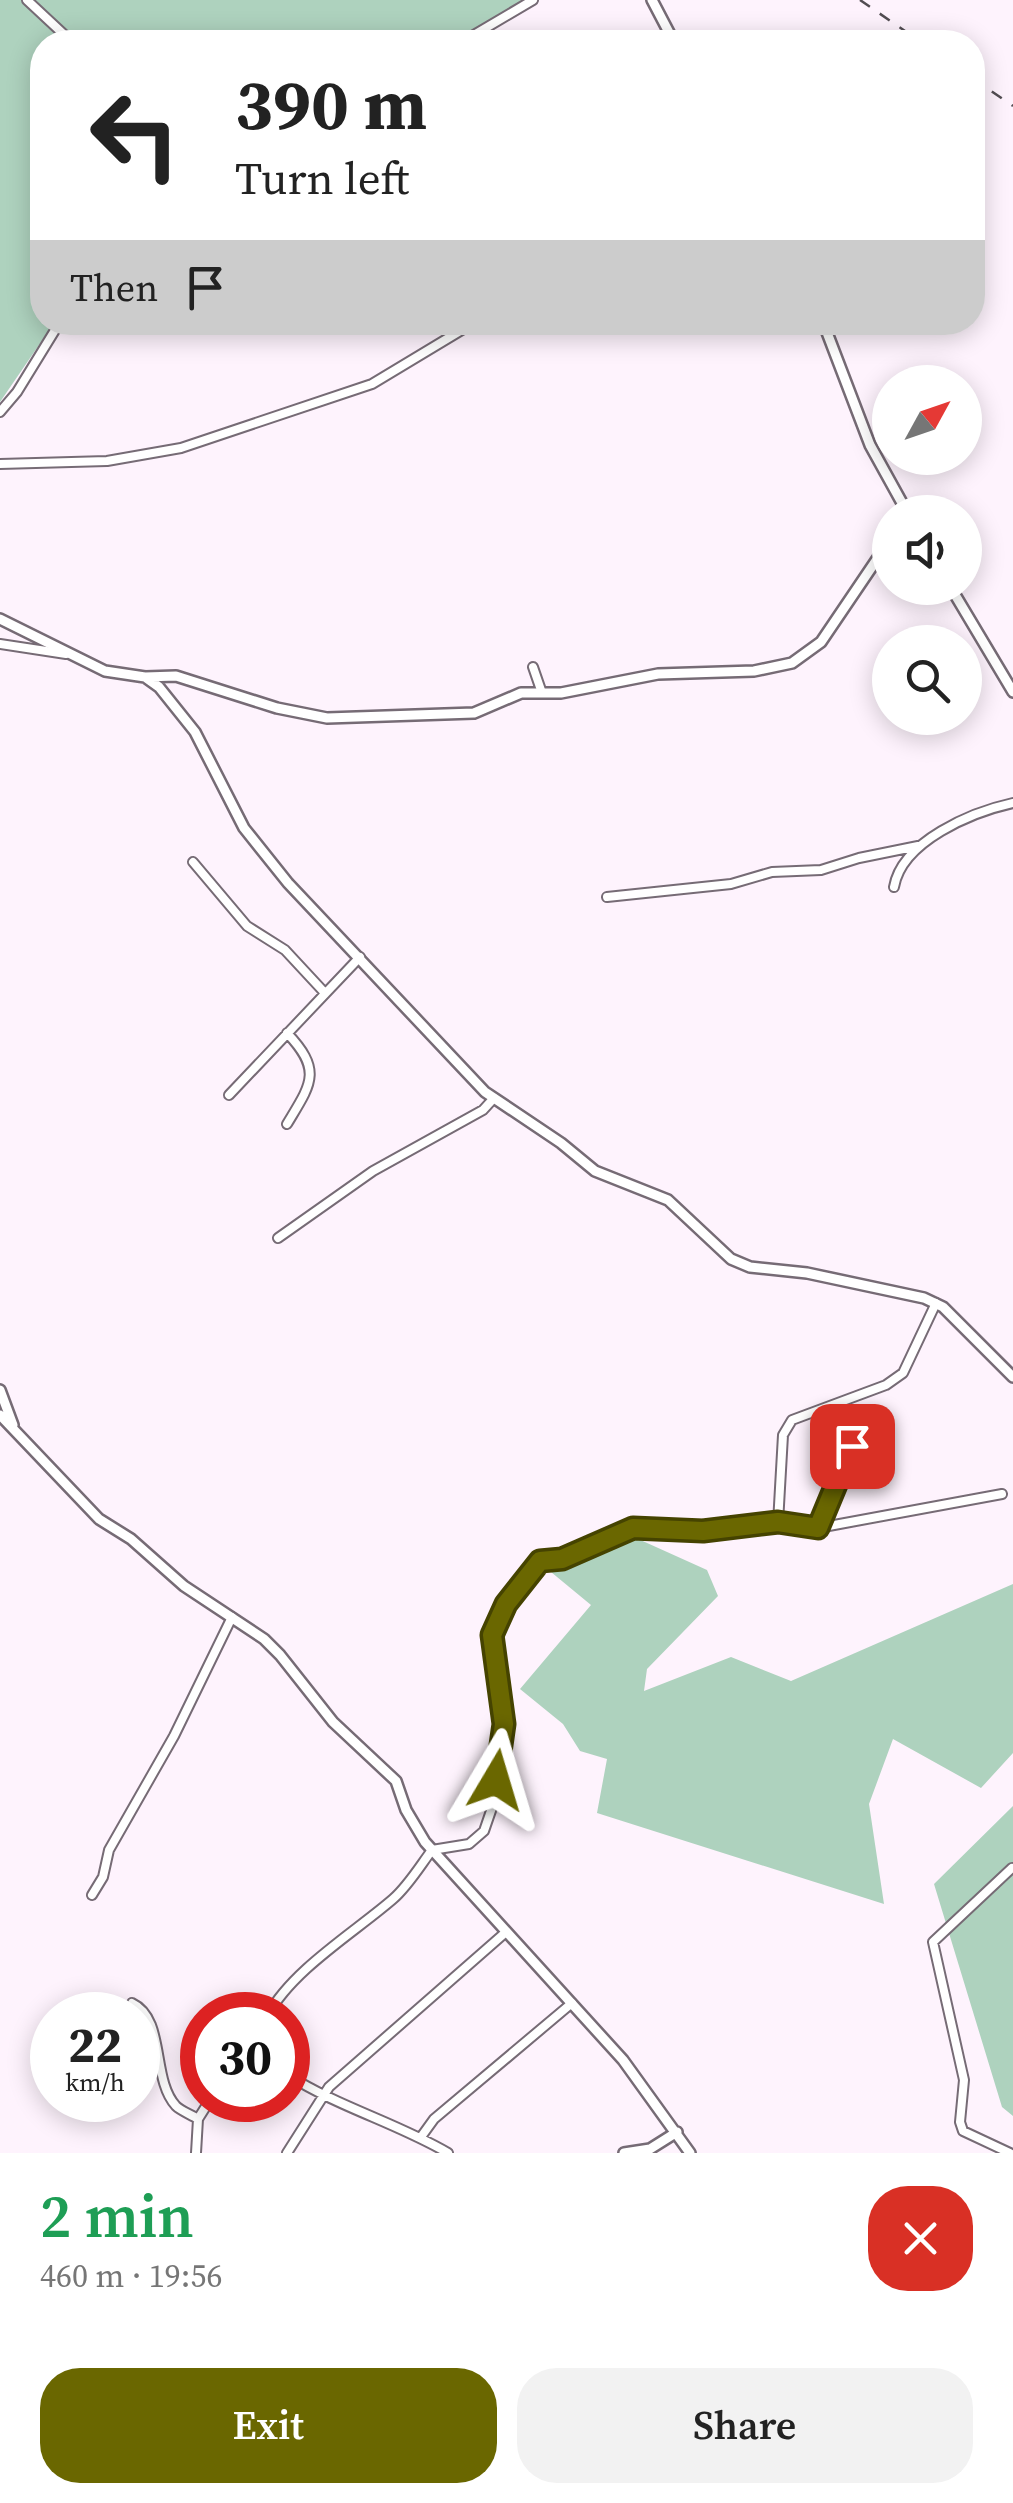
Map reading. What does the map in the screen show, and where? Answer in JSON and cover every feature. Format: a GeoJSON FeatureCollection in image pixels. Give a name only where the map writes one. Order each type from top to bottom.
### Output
{"type":"FeatureCollection","features":[{"type":"Feature","properties":{"kind":"street"},"geometry":{"type":"LineString","coordinates":[[27,0],[59,30]]}},
{"type":"Feature","properties":{"kind":"street"},"geometry":{"type":"LineString","coordinates":[[482,30],[533,0]]}},
{"type":"Feature","properties":{"kind":"street"},"geometry":{"type":"LineString","coordinates":[[652,0],[668,30]]}},
{"type":"Feature","properties":{"kind":"street"},"geometry":{"type":"LineString","coordinates":[[0,412],[52,335]]}},
{"type":"Feature","properties":{"kind":"street"},"geometry":{"type":"LineString","coordinates":[[0,464],[107,462],[181,448],[372,384],[453,335]]}},
{"type":"Feature","properties":{"kind":"street"},"geometry":{"type":"LineString","coordinates":[[829,335],[870,445],[898,495]]}},
{"type":"Feature","properties":{"kind":"street"},"geometry":{"type":"LineString","coordinates":[[0,619],[106,671],[145,677],[176,676],[277,708],[326,718],[474,713],[521,693],[605,686],[658,674],[754,671],[792,662],[821,642],[872,567]]}},
{"type":"Feature","properties":{"kind":"street"},"geometry":{"type":"LineString","coordinates":[[961,605],[1013,692]]}},
{"type":"Feature","properties":{"kind":"street"},"geometry":{"type":"LineString","coordinates":[[0,644],[66,654]]}},
{"type":"Feature","properties":{"kind":"street"},"geometry":{"type":"LineString","coordinates":[[533,667],[542,693]]}},
{"type":"Feature","properties":{"kind":"street"},"geometry":{"type":"LineString","coordinates":[[145,677],[167,696],[195,732],[244,828],[288,883],[494,1098],[594,1171],[668,1200],[732,1259],[750,1267],[807,1272],[881,1286],[943,1307],[1013,1378]]}},
{"type":"Feature","properties":{"kind":"street"},"geometry":{"type":"LineString","coordinates":[[607,897],[731,884],[772,872],[821,870],[918,846],[992,808],[1013,803]]}},
{"type":"Feature","properties":{"kind":"street"},"geometry":{"type":"LineString","coordinates":[[894,887],[902,864],[918,846]]}},
{"type":"Feature","properties":{"kind":"street"},"geometry":{"type":"LineString","coordinates":[[193,862],[247,926],[284,950],[324,992]]}},
{"type":"Feature","properties":{"kind":"street"},"geometry":{"type":"LineString","coordinates":[[229,1095],[360,957]]}},
{"type":"Feature","properties":{"kind":"street"},"geometry":{"type":"LineString","coordinates":[[287,1033],[307,1054],[311,1083],[287,1124]]}},
{"type":"Feature","properties":{"kind":"street"},"geometry":{"type":"LineString","coordinates":[[278,1238],[373,1171],[483,1110],[494,1098]]}},
{"type":"Feature","properties":{"kind":"street"},"geometry":{"type":"LineString","coordinates":[[778,1522],[784,1435],[792,1420],[886,1385],[903,1373],[936,1304]]}},
{"type":"Feature","properties":{"kind":"street"},"geometry":{"type":"LineString","coordinates":[[0,1390],[14,1431]]}},
{"type":"Feature","properties":{"kind":"street"},"geometry":{"type":"LineString","coordinates":[[0,1415],[99,1518],[131,1539],[184,1586],[264,1639],[280,1655],[333,1722],[396,1781],[406,1810],[432,1850],[623,2060],[690,2153]]}},
{"type":"Feature","properties":{"kind":"street"},"geometry":{"type":"LineString","coordinates":[[818,1528],[852,1446]]}},
{"type":"Feature","properties":{"kind":"street"},"geometry":{"type":"LineString","coordinates":[[284,1992],[365,1919],[395,1898],[432,1850],[469,1844],[484,1831],[494,1802],[504,1724],[492,1635],[506,1604],[540,1561],[562,1559],[633,1528],[703,1531],[778,1522],[818,1528],[1002,1494]]}},
{"type":"Feature","properties":{"kind":"street"},"geometry":{"type":"LineString","coordinates":[[92,1895],[103,1877],[110,1850],[174,1736],[232,1618]]}},
{"type":"Feature","properties":{"kind":"street"},"geometry":{"type":"LineString","coordinates":[[1010,2153],[963,2130],[960,2122],[964,2080],[933,1942],[1012,1868]]}},
{"type":"Feature","properties":{"kind":"street"},"geometry":{"type":"LineString","coordinates":[[287,2153],[322,2095],[506,1932]]}},
{"type":"Feature","properties":{"kind":"street"},"geometry":{"type":"LineString","coordinates":[[421,2137],[434,2119],[572,2003]]}},
{"type":"Feature","properties":{"kind":"street"},"geometry":{"type":"LineString","coordinates":[[160,2068],[175,2106],[180,2109]]}},
{"type":"Feature","properties":{"kind":"street"},"geometry":{"type":"LineString","coordinates":[[310,2088],[448,2153]]}},
{"type":"Feature","properties":{"kind":"street"},"geometry":{"type":"LineString","coordinates":[[196,2153],[198,2122]]}},
{"type":"Feature","properties":{"kind":"street"},"geometry":{"type":"LineString","coordinates":[[624,2153],[650,2148],[676,2132]]}},
{"type":"Feature","properties":{"kind":"green space"},"geometry":{"type":"Polygon","coordinates":[[[0,0],[532,0],[481,30],[30,30],[30,335],[46,335],[0,402],[0,0]]]}},
{"type":"Feature","properties":{"kind":"green space"},"geometry":{"type":"Polygon","coordinates":[[[636,1538],[707,1570],[718,1596],[647,1669],[644,1691],[731,1657],[791,1681],[1013,1584],[1013,1753],[981,1788],[893,1739],[869,1804],[884,1904],[597,1813],[607,1759],[580,1751],[563,1724],[520,1689],[591,1605],[551,1572],[636,1538]]]}},
{"type":"Feature","properties":{"kind":"green space"},"geometry":{"type":"Polygon","coordinates":[[[1013,1806],[1013,2116],[1002,2107],[934,1884],[1013,1806]]]}},
{"type":"Feature","properties":{"kind":"railway"},"geometry":{"type":"LineString","coordinates":[[860,0],[904,30]]}},
{"type":"Feature","properties":{"kind":"railway"},"geometry":{"type":"LineString","coordinates":[[985,87],[1013,106]]}},
{"type":"Feature","properties":{"kind":"route"},"geometry":{"type":"LineString","coordinates":[[496,1780],[504,1724],[492,1635],[506,1604],[540,1561],[562,1559],[633,1528],[703,1531],[778,1522],[818,1528],[852,1446]]}}]}
